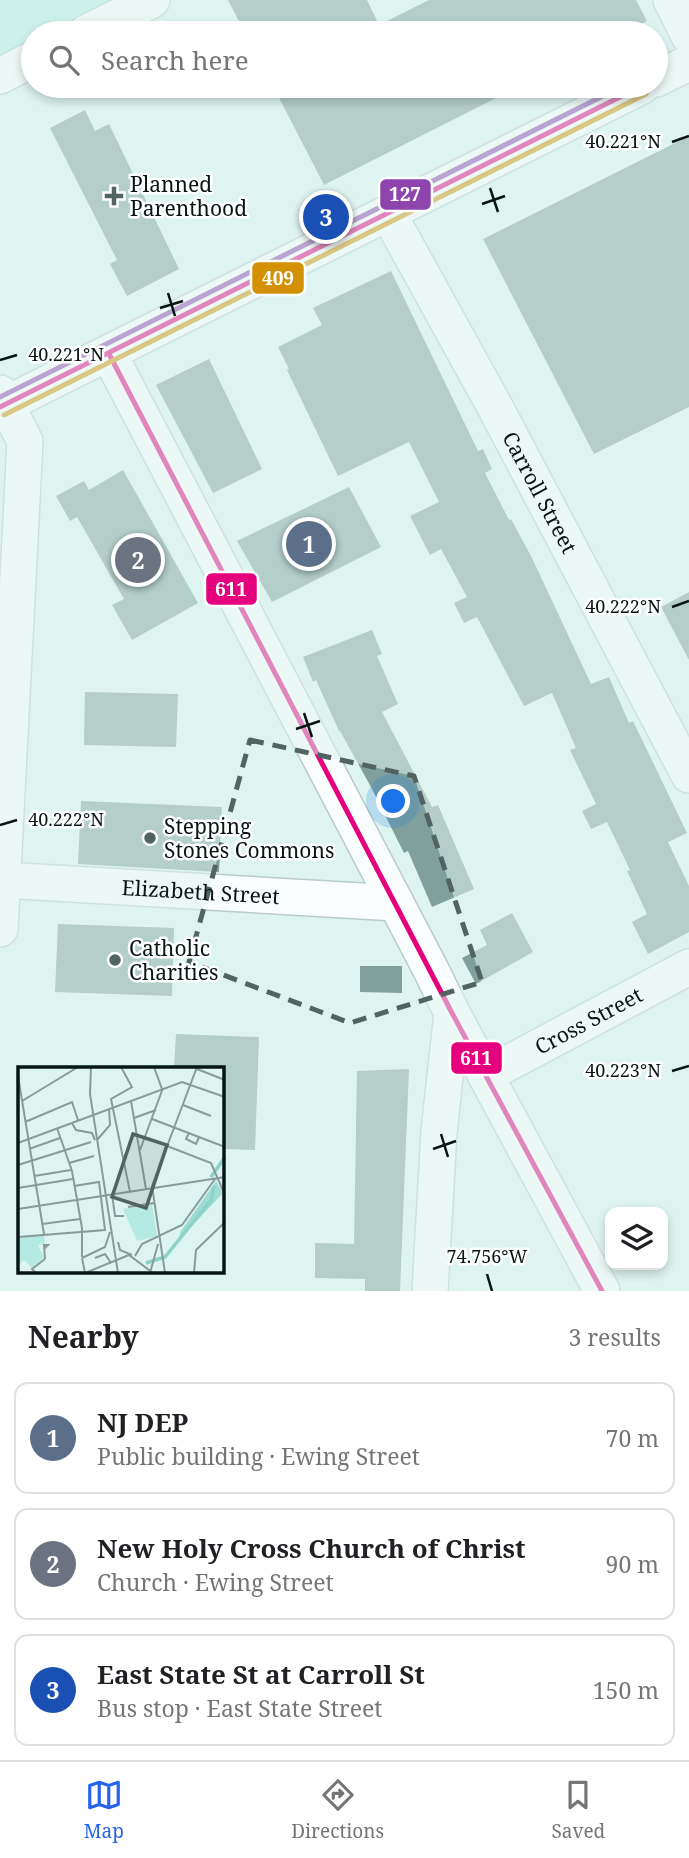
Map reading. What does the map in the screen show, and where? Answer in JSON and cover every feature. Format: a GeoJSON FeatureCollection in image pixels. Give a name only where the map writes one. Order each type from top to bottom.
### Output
{"type":"FeatureCollection","features":[{"type":"Feature","properties":{"kind":"street"},"geometry":{"type":"LineString","coordinates":[[110,21],[152,0]]}},
{"type":"Feature","properties":{"kind":"street"},"geometry":{"type":"LineString","coordinates":[[671,0],[689,36]]}},
{"type":"Feature","properties":{"kind":"street"},"geometry":{"type":"LineString","coordinates":[[668,73],[689,62]]}},
{"type":"Feature","properties":{"kind":"street"},"geometry":{"type":"LineString","coordinates":[[0,76],[21,65]]}},
{"type":"Feature","properties":{"kind":"street"},"geometry":{"type":"LineString","coordinates":[[0,929],[25,441],[2,401],[109,354],[618,98]]}},
{"type":"Feature","properties":{"kind":"street","name":"Carroll Street"},"geometry":{"type":"LineString","coordinates":[[388,213],[494,405],[689,775]]}},
{"type":"Feature","properties":{"kind":"street"},"geometry":{"type":"LineString","coordinates":[[109,354],[452,1013],[602,1291]]}},
{"type":"Feature","properties":{"kind":"street","name":"Elizabeth Street"},"geometry":{"type":"LineString","coordinates":[[3,880],[396,904]]}},
{"type":"Feature","properties":{"kind":"street","name":"Cross Street"},"geometry":{"type":"LineString","coordinates":[[486,1075],[689,967]]}},
{"type":"Feature","properties":{"kind":"street"},"geometry":{"type":"LineString","coordinates":[[430,1291],[439,1132],[452,1013]]}},
{"type":"Feature","properties":{"kind":"highlighted area"},"geometry":{"type":"Polygon","coordinates":[[[250,740],[414,776],[482,982],[350,1023],[189,962],[250,740]]]}},
{"type":"Feature","properties":{"kind":"green space"},"geometry":{"type":"Polygon","coordinates":[[[0,0],[152,0],[110,21],[21,21],[21,65],[0,76],[0,0]]]}},
{"type":"Feature","properties":{"kind":"building"},"geometry":{"type":"Polygon","coordinates":[[[228,0],[367,0],[377,21],[239,21],[228,0]]]}},
{"type":"Feature","properties":{"kind":"building"},"geometry":{"type":"Polygon","coordinates":[[[429,0],[636,0],[647,21],[387,21],[429,0]]]}},
{"type":"Feature","properties":{"kind":"building"},"geometry":{"type":"Polygon","coordinates":[[[279,98],[496,98],[324,185],[279,98]]]}},
{"type":"Feature","properties":{"kind":"building","name":"Planned Parenthood"},"geometry":{"type":"Polygon","coordinates":[[[85,110],[95,131],[109,124],[179,269],[127,296],[110,264],[117,260],[50,128],[85,110]]]}},
{"type":"Feature","properties":{"kind":"building"},"geometry":{"type":"Polygon","coordinates":[[[689,136],[689,407],[594,454],[483,239],[689,136]]]}},
{"type":"Feature","properties":{"kind":"building"},"geometry":{"type":"Polygon","coordinates":[[[391,271],[478,451],[483,449],[492,469],[485,473],[532,558],[591,684],[609,677],[629,723],[633,721],[687,833],[668,842],[689,886],[689,932],[648,954],[632,922],[647,914],[607,822],[591,829],[582,811],[596,804],[570,750],[576,748],[552,693],[524,706],[477,617],[464,623],[454,603],[467,597],[441,549],[430,555],[410,516],[439,502],[409,442],[338,476],[278,347],[322,325],[313,308],[391,271]]]}},
{"type":"Feature","properties":{"kind":"building"},"geometry":{"type":"Polygon","coordinates":[[[209,359],[262,469],[213,493],[156,385],[209,359]]]}},
{"type":"Feature","properties":{"kind":"building"},"geometry":{"type":"Polygon","coordinates":[[[123,470],[198,603],[132,640],[112,605],[124,599],[77,517],[70,521],[56,496],[84,481],[89,490],[123,470]]]}},
{"type":"Feature","properties":{"kind":"building"},"geometry":{"type":"Polygon","coordinates":[[[349,487],[381,547],[272,602],[237,541],[349,487]]]}},
{"type":"Feature","properties":{"kind":"building"},"geometry":{"type":"Polygon","coordinates":[[[689,592],[689,660],[661,607],[689,592]]]}},
{"type":"Feature","properties":{"kind":"building"},"geometry":{"type":"Polygon","coordinates":[[[372,630],[382,654],[377,656],[398,704],[382,712],[432,807],[438,805],[474,889],[432,907],[408,851],[404,853],[339,731],[316,680],[313,682],[303,657],[372,630]]]}},
{"type":"Feature","properties":{"kind":"building"},"geometry":{"type":"Polygon","coordinates":[[[85,692],[178,694],[176,747],[84,745],[85,692]]]}},
{"type":"Feature","properties":{"kind":"building","name":"Stepping Stones Commons"},"geometry":{"type":"Polygon","coordinates":[[[81,801],[222,807],[219,872],[78,864],[81,801]]]}},
{"type":"Feature","properties":{"kind":"building"},"geometry":{"type":"Polygon","coordinates":[[[512,913],[533,952],[476,984],[462,958],[487,945],[480,930],[512,913]]]}},
{"type":"Feature","properties":{"kind":"building","name":"Catholic Charities"},"geometry":{"type":"Polygon","coordinates":[[[58,924],[174,928],[172,996],[55,992],[58,924]]]}},
{"type":"Feature","properties":{"kind":"building"},"geometry":{"type":"Polygon","coordinates":[[[360,966],[402,966],[402,993],[360,992],[360,966]]]}},
{"type":"Feature","properties":{"kind":"building"},"geometry":{"type":"Polygon","coordinates":[[[176,1034],[259,1037],[255,1150],[224,1149],[224,1067],[174,1067],[176,1034]]]}},
{"type":"Feature","properties":{"kind":"building"},"geometry":{"type":"Polygon","coordinates":[[[409,1069],[400,1291],[365,1291],[365,1279],[315,1278],[315,1243],[354,1244],[357,1071],[409,1069]]]}},
{"type":"Feature","properties":{"kind":"transit line","name":"127"},"geometry":{"type":"LineString","coordinates":[[0,397],[599,98]]}},
{"type":"Feature","properties":{"kind":"transit line","name":"611"},"geometry":{"type":"LineString","coordinates":[[0,407],[618,98]]}},
{"type":"Feature","properties":{"kind":"transit line","name":"409"},"geometry":{"type":"LineString","coordinates":[[4,415],[638,98]]}},
{"type":"Feature","properties":{"kind":"transit line","name":"611"},"geometry":{"type":"LineString","coordinates":[[109,354],[452,1013],[602,1291]]}},
{"type":"Feature","properties":{"kind":"place","name":"Planned Parenthood"},"geometry":{"type":"Point","coordinates":[114,196]}},
{"type":"Feature","properties":{"kind":"place","name":"East State St at Carroll St"},"geometry":{"type":"Point","coordinates":[326,217]}},
{"type":"Feature","properties":{"kind":"place","name":"NJ DEP"},"geometry":{"type":"Point","coordinates":[309,544]}},
{"type":"Feature","properties":{"kind":"place","name":"New Holy Cross Church of Christ"},"geometry":{"type":"Point","coordinates":[138,560]}},
{"type":"Feature","properties":{"kind":"place","name":"Stepping Stones Commons"},"geometry":{"type":"Point","coordinates":[150,838]}},
{"type":"Feature","properties":{"kind":"place","name":"Catholic Charities"},"geometry":{"type":"Point","coordinates":[115,960]}}]}
